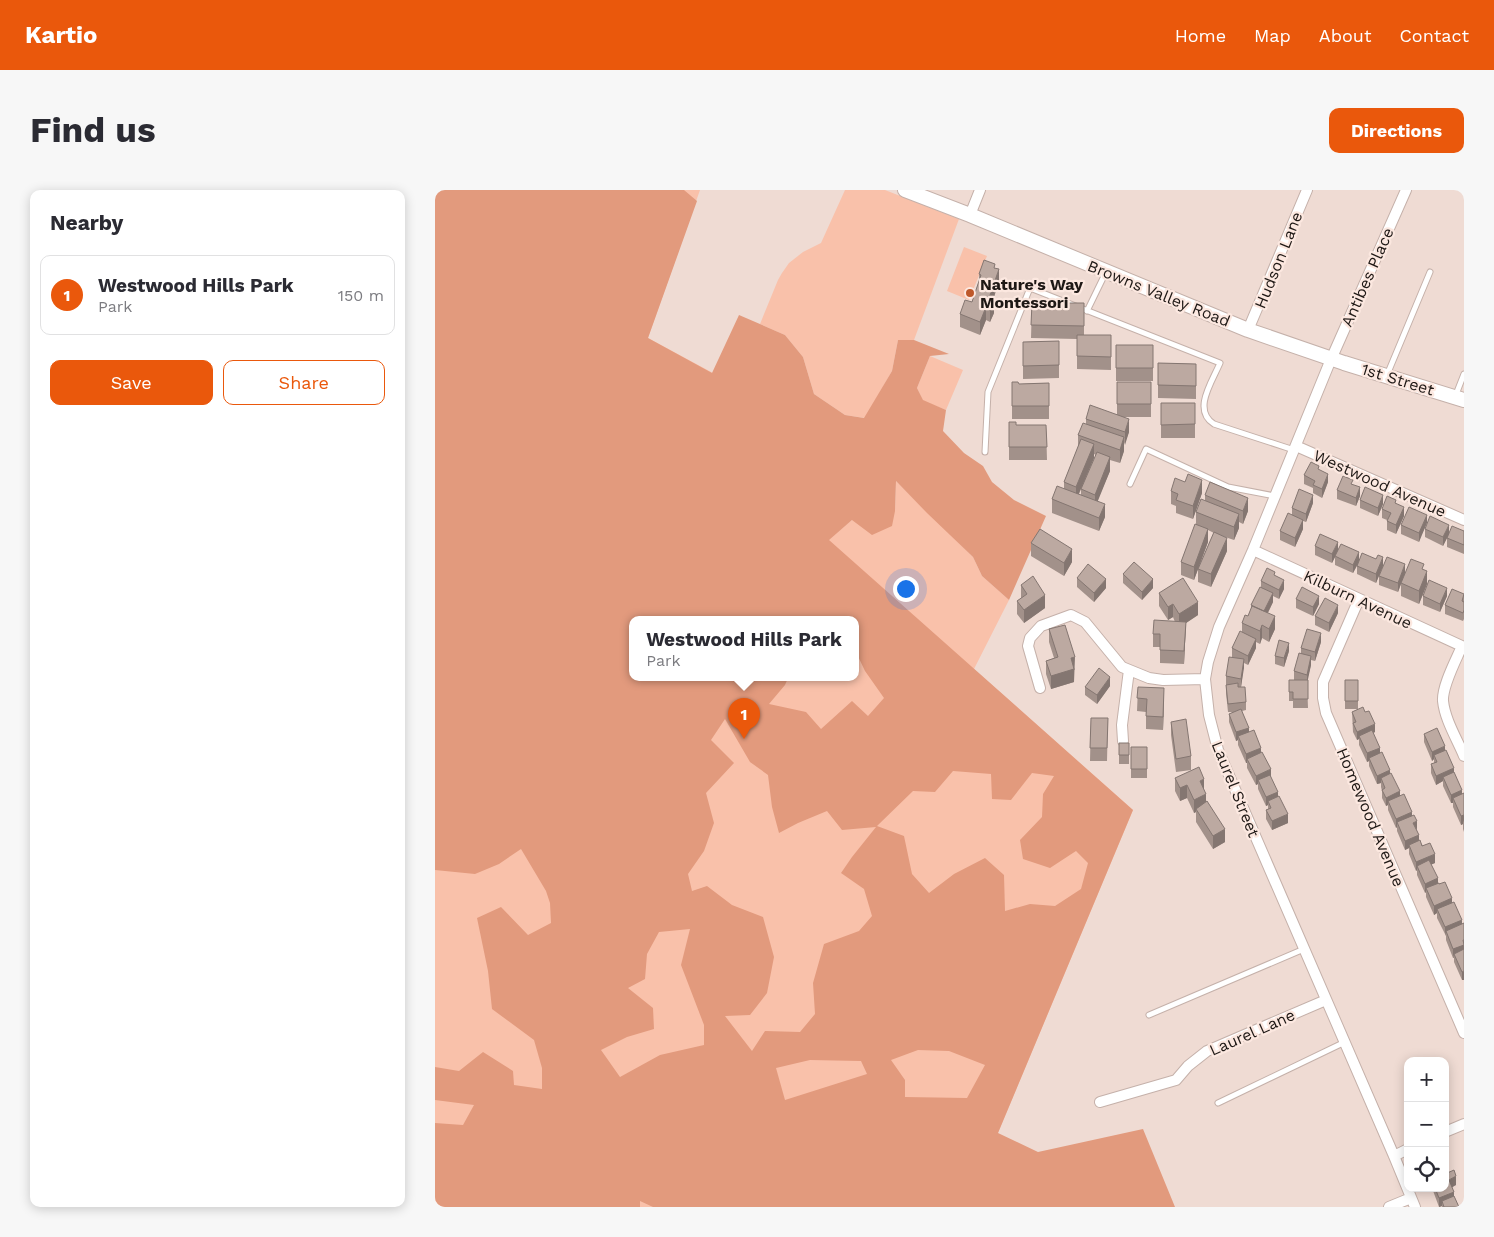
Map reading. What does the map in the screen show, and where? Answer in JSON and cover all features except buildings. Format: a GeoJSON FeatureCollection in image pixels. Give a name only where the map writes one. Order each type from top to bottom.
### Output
{"type":"FeatureCollection","features":[{"type":"Feature","properties":{"kind":"main road","name":"Browns Valley Road"},"geometry":{"type":"LineString","coordinates":[[905,190],[1248,330],[1330,361]]}},
{"type":"Feature","properties":{"kind":"main road","name":"1st Street"},"geometry":{"type":"LineString","coordinates":[[1330,361],[1387,375],[1459,398]]}},
{"type":"Feature","properties":{"kind":"street"},"geometry":{"type":"LineString","coordinates":[[970,215],[980,190]]}},
{"type":"Feature","properties":{"kind":"street","name":"Hudson Lane"},"geometry":{"type":"LineString","coordinates":[[1248,330],[1307,190]]}},
{"type":"Feature","properties":{"kind":"street","name":"Antibes Place"},"geometry":{"type":"LineString","coordinates":[[1330,361],[1406,190]]}},
{"type":"Feature","properties":{"kind":"street","name":"Laurel Street"},"geometry":{"type":"LineString","coordinates":[[1330,361],[1253,550],[1219,627],[1208,662],[1205,679],[1209,715],[1218,750],[1413,1202]]}},
{"type":"Feature","properties":{"kind":"street","name":"Westwood Avenue"},"geometry":{"type":"LineString","coordinates":[[1295,448],[1464,520]]}},
{"type":"Feature","properties":{"kind":"street","name":"Kilburn Avenue"},"geometry":{"type":"LineString","coordinates":[[1253,550],[1463,646]]}},
{"type":"Feature","properties":{"kind":"street","name":"Homewood Avenue"},"geometry":{"type":"LineString","coordinates":[[1359,599],[1323,682],[1323,698],[1326,713],[1464,1033]]}},
{"type":"Feature","properties":{"kind":"street"},"geometry":{"type":"LineString","coordinates":[[1040,688],[1028,646],[1030,638],[1041,626],[1071,615],[1085,622],[1123,667],[1129,670],[1156,679],[1205,679]]}},
{"type":"Feature","properties":{"kind":"street"},"geometry":{"type":"LineString","coordinates":[[1463,646],[1444,690],[1443,701],[1447,718],[1464,756]]}},
{"type":"Feature","properties":{"kind":"street"},"geometry":{"type":"LineString","coordinates":[[1123,741],[1122,725],[1129,670]]}},
{"type":"Feature","properties":{"kind":"street","name":"Laurel Lane"},"geometry":{"type":"LineString","coordinates":[[1100,1102],[1176,1080],[1188,1066],[1207,1051],[1326,1000]]}},
{"type":"Feature","properties":{"kind":"street"},"geometry":{"type":"LineString","coordinates":[[1449,1130],[1464,1124]]}},
{"type":"Feature","properties":{"kind":"street"},"geometry":{"type":"LineString","coordinates":[[1394,1156],[1404,1151]]}},
{"type":"Feature","properties":{"kind":"street"},"geometry":{"type":"LineString","coordinates":[[1389,1207],[1413,1202]]}},
{"type":"Feature","properties":{"kind":"lane"},"geometry":{"type":"LineString","coordinates":[[1087,311],[1106,271]]}},
{"type":"Feature","properties":{"kind":"lane"},"geometry":{"type":"LineString","coordinates":[[1387,375],[1430,272]]}},
{"type":"Feature","properties":{"kind":"lane"},"geometry":{"type":"LineString","coordinates":[[985,452],[988,392],[1031,288],[1220,363],[1205,398],[1204,413],[1207,419],[1214,424],[1295,448]]}},
{"type":"Feature","properties":{"kind":"lane"},"geometry":{"type":"LineString","coordinates":[[1459,398],[1464,374]]}},
{"type":"Feature","properties":{"kind":"lane"},"geometry":{"type":"LineString","coordinates":[[1130,484],[1146,449],[1228,487],[1275,496]]}},
{"type":"Feature","properties":{"kind":"lane"},"geometry":{"type":"LineString","coordinates":[[1149,1016],[1304,949]]}},
{"type":"Feature","properties":{"kind":"lane"},"geometry":{"type":"LineString","coordinates":[[1218,1103],[1345,1042]]}},
{"type":"Feature","properties":{"kind":"shaded area"},"geometry":{"type":"Polygon","coordinates":[[[435,190],[684,190],[697,201],[648,338],[712,373],[739,315],[785,335],[803,357],[814,394],[845,415],[864,418],[892,371],[898,340],[914,340],[949,354],[930,356],[917,388],[923,400],[946,410],[943,431],[964,453],[983,466],[992,482],[1014,500],[1046,516],[1009,600],[982,576],[973,557],[896,481],[895,511],[892,526],[872,535],[852,520],[829,540],[1133,810],[998,1133],[1038,1152],[1143,1129],[1175,1207],[653,1207],[640,1201],[640,1207],[435,1207],[435,1123],[463,1125],[474,1105],[435,1100],[435,1067],[459,1071],[483,1052],[513,1071],[514,1085],[542,1089],[542,1068],[534,1040],[492,1009],[488,971],[477,918],[501,907],[528,935],[551,923],[550,903],[546,891],[521,849],[499,864],[475,874],[435,870],[435,190]],[[725,719],[711,740],[734,763],[706,793],[714,823],[704,851],[688,874],[692,891],[707,886],[732,905],[763,917],[774,957],[767,993],[750,1015],[725,1016],[752,1051],[765,1031],[800,1032],[815,1014],[813,983],[824,944],[859,931],[872,916],[864,889],[841,873],[876,827],[842,830],[827,811],[779,833],[772,807],[768,775],[750,762],[725,719]],[[953,771],[935,792],[913,791],[877,826],[904,836],[912,874],[929,893],[954,874],[985,858],[1004,875],[1005,911],[1030,904],[1055,906],[1081,889],[1088,863],[1076,851],[1050,868],[1023,859],[1020,840],[1042,817],[1043,794],[1054,776],[1032,773],[1011,800],[992,799],[991,774],[953,771]],[[690,929],[659,932],[647,954],[645,979],[628,988],[653,1008],[654,1029],[627,1037],[601,1050],[620,1077],[660,1055],[704,1045],[704,1025],[681,965],[690,929]],[[918,1050],[891,1060],[905,1080],[905,1097],[967,1098],[985,1065],[949,1051],[918,1050]],[[810,1060],[776,1068],[785,1100],[867,1074],[861,1061],[810,1060]]]}},
{"type":"Feature","properties":{"kind":"shaded area"},"geometry":{"type":"Polygon","coordinates":[[[497,190],[700,190],[648,338],[713,373],[829,539],[852,520],[895,511],[896,481],[973,557],[982,576],[1009,600],[974,669],[1133,810],[967,1207],[435,1207],[435,248],[497,190]]]}},
{"type":"Feature","properties":{"kind":"shaded area"},"geometry":{"type":"Polygon","coordinates":[[[845,190],[885,190],[959,219],[914,340],[898,340],[892,371],[865,418],[845,415],[814,394],[803,357],[785,335],[760,324],[782,273],[789,263],[803,252],[821,243],[845,190]]]}},
{"type":"Feature","properties":{"kind":"shaded area"},"geometry":{"type":"Polygon","coordinates":[[[964,247],[987,256],[969,300],[947,291],[964,247]]]}},
{"type":"Feature","properties":{"kind":"shaded area"},"geometry":{"type":"Polygon","coordinates":[[[930,356],[963,370],[946,410],[923,401],[917,388],[930,356]]]}},
{"type":"Feature","properties":{"kind":"place","name":"Nature's Way Montessori"},"geometry":{"type":"Point","coordinates":[970,293]}},
{"type":"Feature","properties":{"kind":"place","name":"Westwood Hills Park"},"geometry":{"type":"Point","coordinates":[744,739]}}]}
